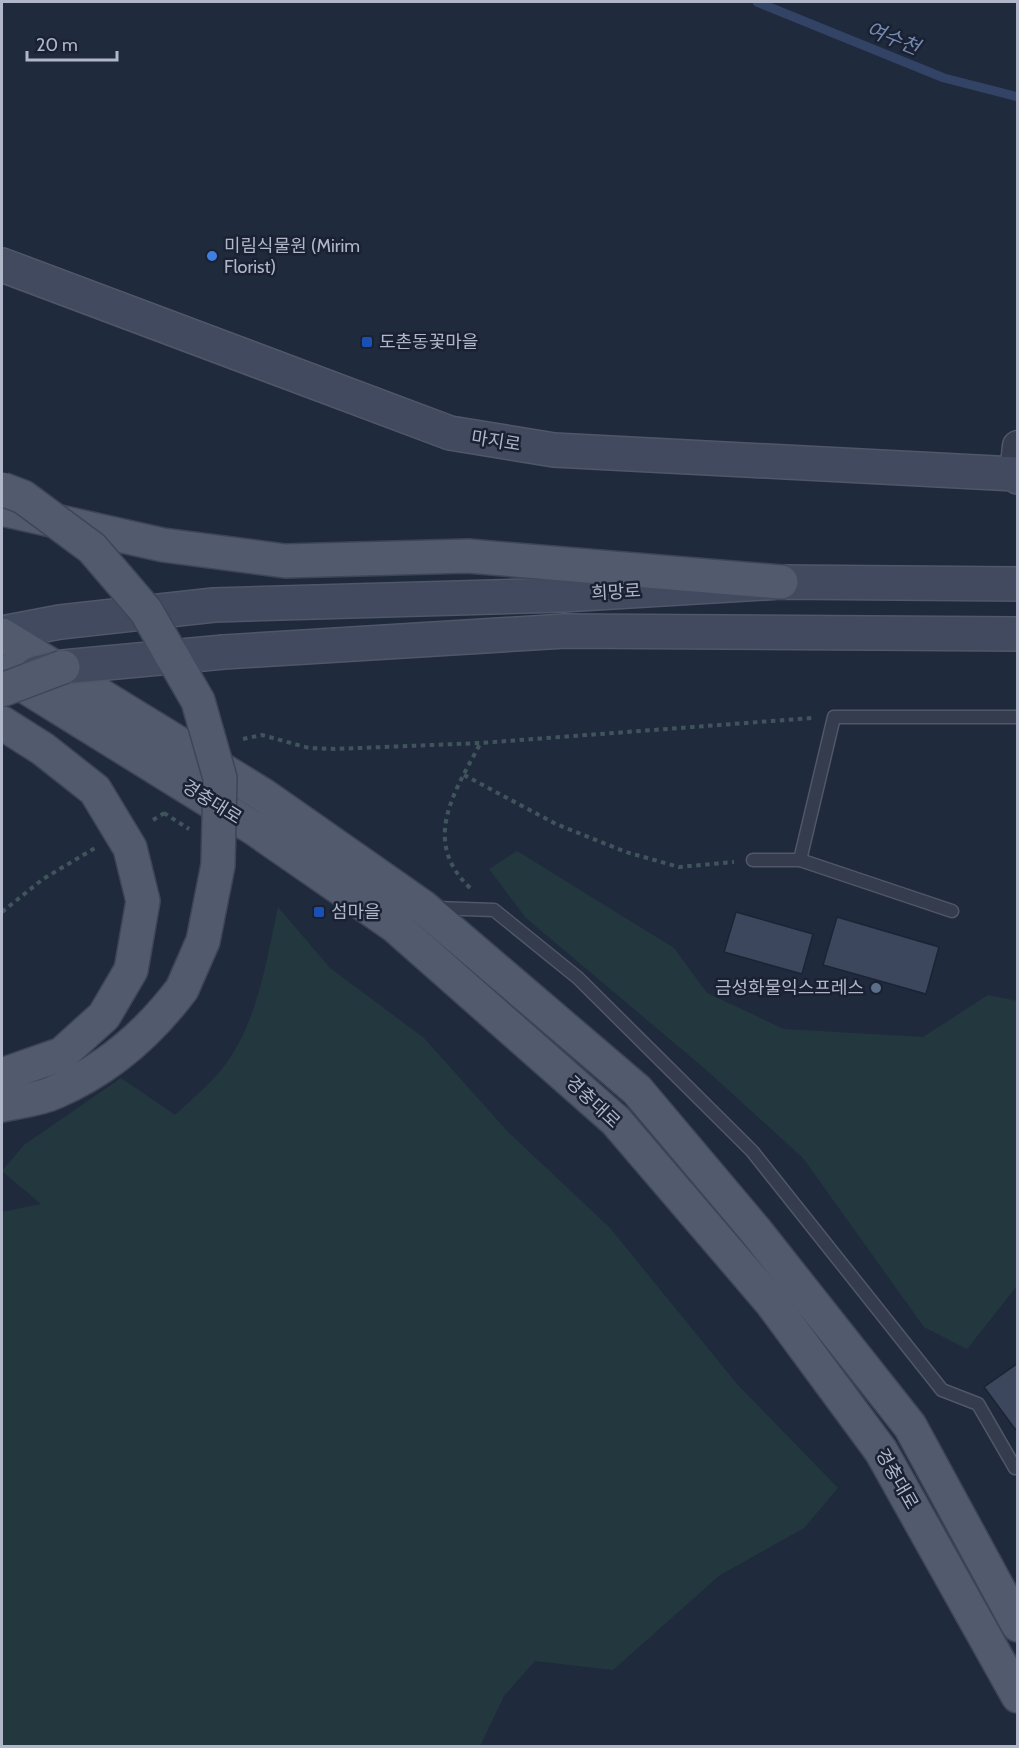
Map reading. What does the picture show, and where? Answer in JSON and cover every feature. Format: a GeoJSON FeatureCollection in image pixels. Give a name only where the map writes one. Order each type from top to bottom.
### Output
{"type":"FeatureCollection","features":[{"type":"Feature","properties":{"kind":"main road","name":"마지로"},"geometry":{"type":"LineString","coordinates":[[2,265],[450,433],[554,450],[1017,466]]}},
{"type":"Feature","properties":{"kind":"main road"},"geometry":{"type":"LineString","coordinates":[[2,489],[23,497],[92,548],[146,611],[198,701],[220,778],[218,865],[203,941],[182,989],[158,1020],[108,1063],[54,1093],[2,1105]]}},
{"type":"Feature","properties":{"kind":"main road"},"geometry":{"type":"LineString","coordinates":[[2,509],[163,545],[285,561],[468,556],[781,582]]}},
{"type":"Feature","properties":{"kind":"main road","name":"희망로"},"geometry":{"type":"LineString","coordinates":[[2,634],[60,622],[214,605],[563,595],[781,582],[1017,584]]}},
{"type":"Feature","properties":{"kind":"main road"},"geometry":{"type":"LineString","coordinates":[[2,680],[63,668],[224,652],[565,631],[1017,634]]}},
{"type":"Feature","properties":{"kind":"main road","name":"경충대로"},"geometry":{"type":"LineString","coordinates":[[2,634],[262,795],[423,907],[637,1090],[755,1230],[910,1426],[1017,1625]]}},
{"type":"Feature","properties":{"kind":"main road"},"geometry":{"type":"LineString","coordinates":[[2,690],[63,668]]}},
{"type":"Feature","properties":{"kind":"main road","name":"경충대로"},"geometry":{"type":"LineString","coordinates":[[2,672],[255,830],[395,926],[616,1121],[771,1302],[881,1450],[1017,1696]]}},
{"type":"Feature","properties":{"kind":"main road"},"geometry":{"type":"LineString","coordinates":[[2,723],[43,749],[95,790],[130,848],[143,901],[131,970],[104,1017],[62,1054],[2,1075]]}},
{"type":"Feature","properties":{"kind":"lane"},"geometry":{"type":"LineString","coordinates":[[800,860],[834,717],[1017,717]]}},
{"type":"Feature","properties":{"kind":"lane"},"geometry":{"type":"LineString","coordinates":[[753,860],[800,860],[952,911]]}},
{"type":"Feature","properties":{"kind":"lane"},"geometry":{"type":"LineString","coordinates":[[423,907],[494,910],[578,978],[752,1151],[942,1390],[978,1404],[1017,1468]]}},
{"type":"Feature","properties":{"kind":"path"},"geometry":{"type":"LineString","coordinates":[[243,739],[262,735],[309,748],[334,749],[481,743],[834,717]]}},
{"type":"Feature","properties":{"kind":"path"},"geometry":{"type":"LineString","coordinates":[[481,743],[450,806],[444,832],[445,850],[455,874],[494,910]]}},
{"type":"Feature","properties":{"kind":"path"},"geometry":{"type":"LineString","coordinates":[[464,775],[556,824],[637,855],[679,867],[753,860]]}},
{"type":"Feature","properties":{"kind":"path"},"geometry":{"type":"LineString","coordinates":[[153,820],[169,810]]}},
{"type":"Feature","properties":{"kind":"path"},"geometry":{"type":"LineString","coordinates":[[2,912],[43,879],[99,846]]}},
{"type":"Feature","properties":{"kind":"green space"},"geometry":{"type":"Polygon","coordinates":[[[517,851],[674,948],[707,993],[784,1029],[923,1037],[988,995],[1017,1001],[1017,1286],[967,1349],[924,1327],[803,1158],[704,1068],[526,918],[489,869],[517,851]]]}},
{"type":"Feature","properties":{"kind":"green space"},"geometry":{"type":"Polygon","coordinates":[[[278,907],[330,968],[424,1038],[508,1132],[610,1228],[737,1384],[838,1488],[804,1528],[720,1575],[613,1670],[535,1661],[504,1696],[480,1746],[2,1746],[2,1212],[41,1204],[2,1171],[24,1145],[121,1078],[175,1115],[206,1087],[234,1051],[252,1012],[278,907]]]}},
{"type":"Feature","properties":{"kind":"building"},"geometry":{"type":"Polygon","coordinates":[[[736,912],[813,934],[802,974],[724,952],[736,912]]]}},
{"type":"Feature","properties":{"kind":"building"},"geometry":{"type":"Polygon","coordinates":[[[837,917],[939,947],[926,994],[823,965],[837,917]]]}},
{"type":"Feature","properties":{"kind":"building"},"geometry":{"type":"Polygon","coordinates":[[[1018,1363],[1018,1427],[1015,1429],[984,1387],[1018,1363]]]}},
{"type":"Feature","properties":{"kind":"waterway","name":"여수천"},"geometry":{"type":"LineString","coordinates":[[757,2],[944,78],[1018,97]]}},
{"type":"Feature","properties":{"kind":"place","name":"미림식물원 (Mirim Florist)"},"geometry":{"type":"Point","coordinates":[212,256]}},
{"type":"Feature","properties":{"kind":"place","name":"도촌동꽃마을"},"geometry":{"type":"Point","coordinates":[367,342]}},
{"type":"Feature","properties":{"kind":"place","name":"섬마을"},"geometry":{"type":"Point","coordinates":[319,912]}},
{"type":"Feature","properties":{"kind":"place","name":"금성화물익스프레스"},"geometry":{"type":"Point","coordinates":[876,988]}}]}
